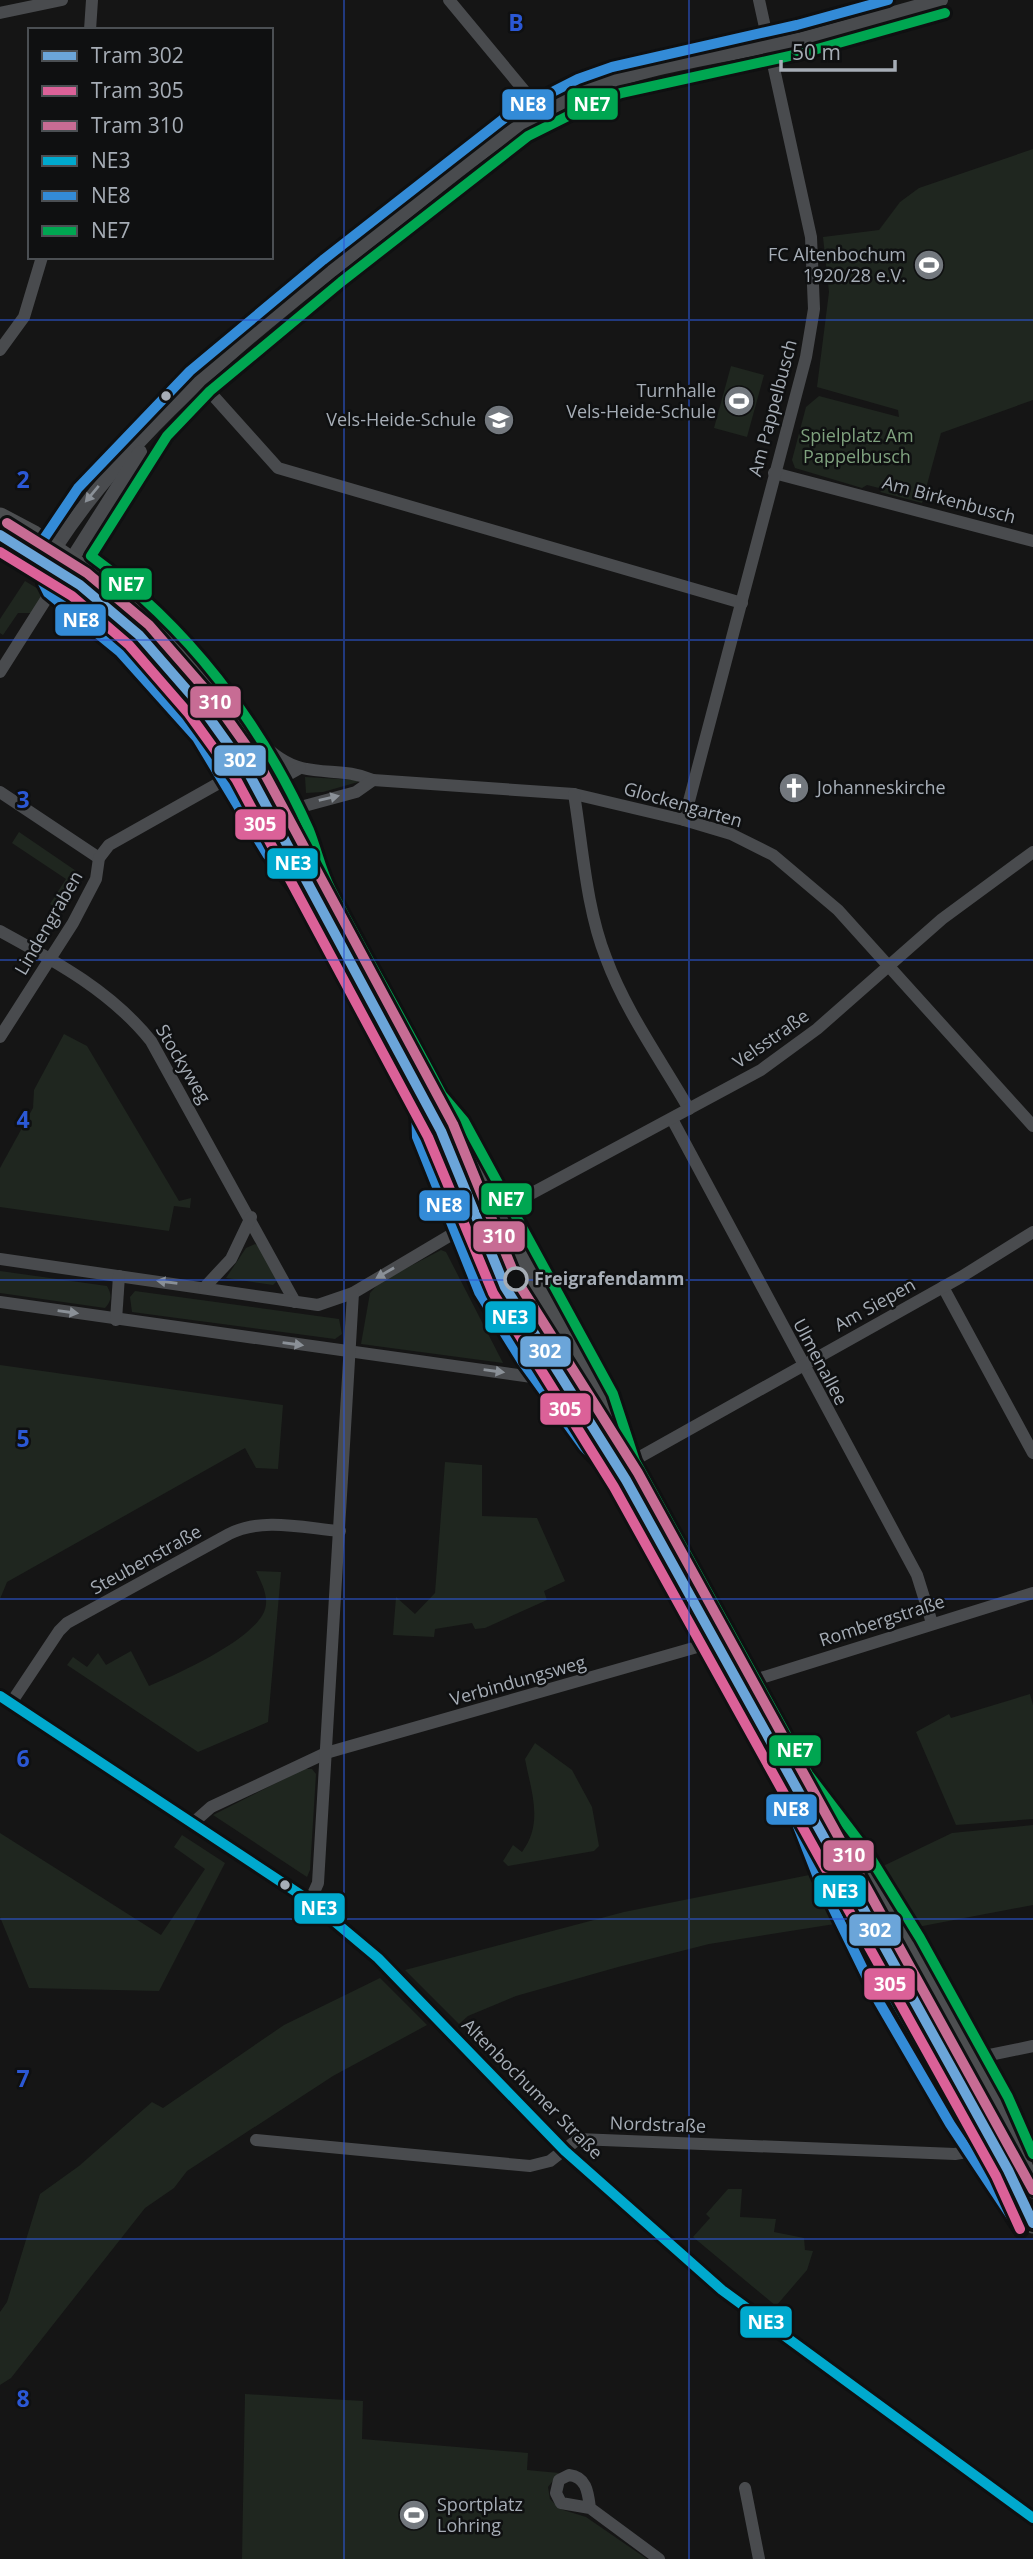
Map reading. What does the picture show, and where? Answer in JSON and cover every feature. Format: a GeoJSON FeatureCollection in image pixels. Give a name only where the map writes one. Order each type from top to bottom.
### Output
{"type":"FeatureCollection","features":[{"type":"Feature","properties":{"kind":"main road"},"geometry":{"type":"LineString","coordinates":[[0,517],[55,548],[118,593],[205,682],[235,724],[296,836],[316,892],[430,1103],[452,1128],[601,1401],[622,1467],[796,1782],[811,1830],[839,1895],[964,2120],[1033,2224]]}},
{"type":"Feature","properties":{"kind":"main road"},"geometry":{"type":"LineString","coordinates":[[0,547],[54,587],[104,617],[148,659],[208,730],[278,846],[316,892]]}},
{"type":"Feature","properties":{"kind":"main road"},"geometry":{"type":"LineString","coordinates":[[54,587],[55,548]]}},
{"type":"Feature","properties":{"kind":"main road"},"geometry":{"type":"LineString","coordinates":[[54,587],[72,559]]}},
{"type":"Feature","properties":{"kind":"main road"},"geometry":{"type":"LineString","coordinates":[[430,1103],[430,1133],[466,1226],[508,1317],[595,1439],[622,1467]]}},
{"type":"Feature","properties":{"kind":"main road"},"geometry":{"type":"LineString","coordinates":[[466,1226],[499,1211]]}},
{"type":"Feature","properties":{"kind":"main road"},"geometry":{"type":"LineString","coordinates":[[549,1374],[572,1346]]}},
{"type":"Feature","properties":{"kind":"main road"},"geometry":{"type":"LineString","coordinates":[[796,1782],[831,1824],[882,1901],[996,2104],[1031,2179]]}},
{"type":"Feature","properties":{"kind":"main road"},"geometry":{"type":"LineString","coordinates":[[964,2120],[996,2104]]}},
{"type":"Feature","properties":{"kind":"street"},"geometry":{"type":"LineString","coordinates":[[0,13],[62,0]]}},
{"type":"Feature","properties":{"kind":"street"},"geometry":{"type":"LineString","coordinates":[[90,28],[92,0]]}},
{"type":"Feature","properties":{"kind":"street"},"geometry":{"type":"LineString","coordinates":[[449,0],[542,112]]}},
{"type":"Feature","properties":{"kind":"street","name":"Am Pappelbusch"},"geometry":{"type":"LineString","coordinates":[[684,820],[806,357],[815,284],[806,213],[759,0]]}},
{"type":"Feature","properties":{"kind":"street"},"geometry":{"type":"LineString","coordinates":[[55,548],[89,497],[200,381],[449,178],[520,124],[617,80],[942,0]]}},
{"type":"Feature","properties":{"kind":"street"},"geometry":{"type":"LineString","coordinates":[[0,351],[24,317],[41,259]]}},
{"type":"Feature","properties":{"kind":"street"},"geometry":{"type":"LineString","coordinates":[[200,381],[278,468],[741,603]]}},
{"type":"Feature","properties":{"kind":"street"},"geometry":{"type":"LineString","coordinates":[[72,559],[156,427]]}},
{"type":"Feature","properties":{"kind":"street","name":"Am Birkenbusch"},"geometry":{"type":"LineString","coordinates":[[774,473],[1033,541]]}},
{"type":"Feature","properties":{"kind":"street"},"geometry":{"type":"LineString","coordinates":[[0,672],[54,587]]}},
{"type":"Feature","properties":{"kind":"street","name":"Glockengarten"},"geometry":{"type":"LineString","coordinates":[[235,724],[271,753],[300,768],[354,772],[373,780],[574,794],[731,834],[791,867],[838,910],[1033,1126]]}},
{"type":"Feature","properties":{"kind":"street"},"geometry":{"type":"LineString","coordinates":[[242,786],[268,786],[300,768]]}},
{"type":"Feature","properties":{"kind":"street"},"geometry":{"type":"LineString","coordinates":[[242,786],[282,812],[356,792],[373,780]]}},
{"type":"Feature","properties":{"kind":"street","name":"Lindengraben"},"geometry":{"type":"LineString","coordinates":[[0,1037],[51,960],[96,879],[99,858],[109,845],[219,783],[242,786]]}},
{"type":"Feature","properties":{"kind":"street"},"geometry":{"type":"LineString","coordinates":[[0,792],[99,858]]}},
{"type":"Feature","properties":{"kind":"street"},"geometry":{"type":"LineString","coordinates":[[574,794],[593,916],[606,958],[627,1004],[689,1109]]}},
{"type":"Feature","properties":{"kind":"street","name":"Velsstraße"},"geometry":{"type":"LineString","coordinates":[[499,1211],[761,1070],[817,1029],[942,919],[1033,852]]}},
{"type":"Feature","properties":{"kind":"street","name":"Stockyweg"},"geometry":{"type":"LineString","coordinates":[[0,931],[51,960],[121,1007],[151,1041],[251,1217],[295,1302]]}},
{"type":"Feature","properties":{"kind":"street","name":"Ulmenallee"},"geometry":{"type":"LineString","coordinates":[[672,1119],[802,1366],[917,1575],[932,1623]]}},
{"type":"Feature","properties":{"kind":"street"},"geometry":{"type":"LineString","coordinates":[[204,1287],[231,1259],[251,1217]]}},
{"type":"Feature","properties":{"kind":"street"},"geometry":{"type":"LineString","coordinates":[[0,1259],[318,1305],[353,1293],[466,1226]]}},
{"type":"Feature","properties":{"kind":"street","name":"Am Siepen"},"geometry":{"type":"LineString","coordinates":[[622,1467],[943,1287],[1033,1232]]}},
{"type":"Feature","properties":{"kind":"street"},"geometry":{"type":"LineString","coordinates":[[116,1320],[119,1276]]}},
{"type":"Feature","properties":{"kind":"street"},"geometry":{"type":"LineString","coordinates":[[943,1287],[1033,1453]]}},
{"type":"Feature","properties":{"kind":"street"},"geometry":{"type":"LineString","coordinates":[[310,1901],[318,1883],[353,1293]]}},
{"type":"Feature","properties":{"kind":"street"},"geometry":{"type":"LineString","coordinates":[[0,1302],[532,1377],[549,1374]]}},
{"type":"Feature","properties":{"kind":"street","name":"Steubenstraße"},"geometry":{"type":"LineString","coordinates":[[6,1700],[67,1623],[244,1526],[261,1524],[340,1531]]}},
{"type":"Feature","properties":{"kind":"street","name":"Rombergstraße"},"geometry":{"type":"LineString","coordinates":[[745,1688],[761,1678],[1033,1593]]}},
{"type":"Feature","properties":{"kind":"street","name":"Verbindungsweg"},"geometry":{"type":"LineString","coordinates":[[193,1823],[211,1807],[326,1753],[718,1641]]}},
{"type":"Feature","properties":{"kind":"street","name":"Altenbochumer Straße"},"geometry":{"type":"LineString","coordinates":[[6,1700],[310,1901],[368,1948],[565,2151],[722,2290],[1033,2518]]}},
{"type":"Feature","properties":{"kind":"street"},"geometry":{"type":"LineString","coordinates":[[970,2059],[1033,2046]]}},
{"type":"Feature","properties":{"kind":"street","name":"Nordstraße"},"geometry":{"type":"LineString","coordinates":[[256,2140],[530,2166],[550,2161],[578,2139],[955,2154],[984,2149]]}},
{"type":"Feature","properties":{"kind":"street"},"geometry":{"type":"LineString","coordinates":[[745,2488],[759,2559]]}},
{"type":"Feature","properties":{"kind":"street"},"geometry":{"type":"LineString","coordinates":[[590,2508],[659,2559]]}},
{"type":"Feature","properties":{"kind":"green space","name":"FC Altenbochum 1920/28 e.V."},"geometry":{"type":"Polygon","coordinates":[[[1033,149],[1033,400],[941,433],[922,503],[880,492],[883,489],[867,485],[862,488],[795,468],[792,460],[806,407],[819,396],[899,417],[898,410],[817,387],[829,292],[823,237],[879,230],[900,202],[919,188],[1033,149]]]}},
{"type":"Feature","properties":{"kind":"green space","name":"Turnhalle Vels-Heide-Schule"},"geometry":{"type":"Polygon","coordinates":[[[731,366],[764,375],[747,437],[714,428],[731,366]]]}},
{"type":"Feature","properties":{"kind":"green space"},"geometry":{"type":"Polygon","coordinates":[[[25,581],[45,593],[33,613],[18,613],[3,635],[0,633],[0,619],[25,581]]]}},
{"type":"Feature","properties":{"kind":"green space"},"geometry":{"type":"Polygon","coordinates":[[[305,777],[358,782],[323,792],[306,793],[305,777]]]}},
{"type":"Feature","properties":{"kind":"green space"},"geometry":{"type":"Polygon","coordinates":[[[19,832],[82,875],[61,910],[50,904],[66,879],[12,843],[19,832]]]}},
{"type":"Feature","properties":{"kind":"green space"},"geometry":{"type":"Polygon","coordinates":[[[64,1034],[87,1046],[179,1201],[191,1198],[190,1208],[174,1206],[169,1231],[0,1207],[0,1168],[33,1108],[34,1090],[64,1034]]]}},
{"type":"Feature","properties":{"kind":"green space"},"geometry":{"type":"Polygon","coordinates":[[[255,1244],[260,1247],[277,1281],[273,1285],[226,1278],[246,1248],[255,1244]]]}},
{"type":"Feature","properties":{"kind":"green space"},"geometry":{"type":"Polygon","coordinates":[[[441,1250],[446,1252],[503,1363],[361,1344],[370,1293],[380,1282],[441,1250]]]}},
{"type":"Feature","properties":{"kind":"green space"},"geometry":{"type":"Polygon","coordinates":[[[0,1271],[107,1286],[110,1300],[105,1308],[0,1293],[0,1271]]]}},
{"type":"Feature","properties":{"kind":"green space"},"geometry":{"type":"Polygon","coordinates":[[[135,1291],[339,1319],[342,1334],[335,1339],[132,1312],[130,1297],[135,1291]]]}},
{"type":"Feature","properties":{"kind":"green space"},"geometry":{"type":"Polygon","coordinates":[[[0,1365],[283,1405],[278,1469],[256,1468],[245,1448],[7,1582],[0,1599],[0,1365]]]}},
{"type":"Feature","properties":{"kind":"green space"},"geometry":{"type":"Polygon","coordinates":[[[445,1462],[482,1465],[482,1516],[537,1518],[565,1581],[544,1591],[547,1600],[485,1628],[475,1629],[472,1623],[435,1629],[434,1637],[393,1635],[396,1597],[415,1614],[435,1593],[445,1462]]]}},
{"type":"Feature","properties":{"kind":"green space"},"geometry":{"type":"Polygon","coordinates":[[[256,1571],[281,1572],[268,1722],[198,1752],[67,1665],[73,1657],[87,1667],[98,1653],[106,1665],[131,1651],[149,1686],[195,1665],[230,1645],[257,1623],[266,1607],[266,1596],[256,1571]]]}},
{"type":"Feature","properties":{"kind":"green space"},"geometry":{"type":"Polygon","coordinates":[[[1030,1694],[1033,1705],[1033,1819],[956,1825],[916,1732],[949,1714],[951,1718],[1030,1694]]]}},
{"type":"Feature","properties":{"kind":"green space"},"geometry":{"type":"Polygon","coordinates":[[[535,1743],[572,1770],[592,1807],[599,1846],[594,1851],[508,1866],[503,1861],[513,1845],[522,1852],[533,1830],[534,1807],[525,1759],[535,1743]]]}},
{"type":"Feature","properties":{"kind":"green space"},"geometry":{"type":"Polygon","coordinates":[[[304,1769],[312,1769],[316,1774],[310,1870],[307,1877],[213,1815],[304,1769]]]}},
{"type":"Feature","properties":{"kind":"green space"},"geometry":{"type":"Polygon","coordinates":[[[1033,1825],[1033,1905],[912,1928],[879,1868],[952,1833],[1033,1825]]]}},
{"type":"Feature","properties":{"kind":"green space"},"geometry":{"type":"Polygon","coordinates":[[[0,1833],[161,1935],[205,1869],[174,1847],[182,1835],[225,1863],[159,1991],[29,1988],[0,1917],[0,1833]]]}},
{"type":"Feature","properties":{"kind":"green space"},"geometry":{"type":"Polygon","coordinates":[[[819,1873],[841,1923],[709,1944],[618,1967],[516,1996],[468,2016],[459,2024],[405,1970],[624,1912],[819,1873]]]}},
{"type":"Feature","properties":{"kind":"green space"},"geometry":{"type":"Polygon","coordinates":[[[380,1978],[427,2025],[333,2076],[187,2171],[174,2188],[145,2208],[11,2378],[0,2385],[0,2312],[7,2302],[40,2194],[79,2166],[152,2102],[163,2108],[284,2025],[380,1978]]]}},
{"type":"Feature","properties":{"kind":"green space"},"geometry":{"type":"Polygon","coordinates":[[[728,2189],[742,2189],[740,2217],[776,2219],[774,2232],[804,2238],[805,2250],[813,2251],[807,2270],[776,2306],[693,2237],[710,2218],[706,2214],[728,2189]]]}},
{"type":"Feature","properties":{"kind":"green space"},"geometry":{"type":"Polygon","coordinates":[[[245,2394],[363,2401],[362,2439],[528,2453],[527,2470],[559,2473],[548,2487],[550,2499],[560,2509],[586,2517],[647,2559],[242,2559],[245,2394]]]}},
{"type":"Feature","properties":{"kind":"tram line","name":"310"},"geometry":{"type":"LineString","coordinates":[[7,523],[87,573],[149,625],[211,696],[260,765],[453,1124],[517,1281],[638,1473],[1033,2190]]}},
{"type":"Feature","properties":{"kind":"tram line","name":"302"},"geometry":{"type":"LineString","coordinates":[[0,535],[80,585],[139,635],[200,705],[248,772],[441,1131],[505,1287],[626,1480],[1008,2170],[1033,2223]]}},
{"type":"Feature","properties":{"kind":"tram line","name":"305"},"geometry":{"type":"LineString","coordinates":[[0,552],[72,596],[129,645],[189,714],[236,779],[428,1137],[493,1293],[614,1487],[996,2176],[1020,2229]]}},
{"type":"Feature","properties":{"kind":"transit line","name":"NE8"},"geometry":{"type":"LineString","coordinates":[[888,0],[797,25],[612,67],[578,79],[511,113],[323,260],[190,371],[78,488],[43,540],[43,583],[48,593],[120,652],[197,738],[267,854],[304,900],[416,1107],[417,1137],[479,1292],[522,1361],[584,1447],[611,1475],[783,1788],[817,1875],[879,2002],[950,2124],[1021,2231]]}},
{"type":"Feature","properties":{"kind":"transit line","name":"NE7"},"geometry":{"type":"LineString","coordinates":[[945,13],[803,53],[621,93],[590,105],[528,136],[341,282],[210,391],[167,436],[91,556],[126,583],[189,645],[218,678],[268,751],[309,830],[328,883],[345,916],[442,1095],[464,1121],[613,1394],[635,1461],[808,1774],[865,1849],[920,1938],[1008,2097],[1033,2154]]}},
{"type":"Feature","properties":{"kind":"transit line","name":"NE3"},"geometry":{"type":"LineString","coordinates":[[0,547],[57,582],[104,617],[148,659],[208,730],[278,846],[316,892],[430,1103],[430,1133],[491,1286],[533,1353],[595,1439],[622,1467],[796,1782],[829,1869],[892,1995],[962,2117],[1033,2224]]}},
{"type":"Feature","properties":{"kind":"transit line","name":"NE3"},"geometry":{"type":"LineString","coordinates":[[0,1696],[310,1901],[378,1958],[565,2151],[722,2290],[1033,2518]]}},
{"type":"Feature","properties":{"kind":"place","name":"FC Altenbochum 1920/28 e.V."},"geometry":{"type":"Point","coordinates":[929,265]}},
{"type":"Feature","properties":{"kind":"place","name":"Turnhalle Vels-Heide-Schule"},"geometry":{"type":"Point","coordinates":[739,401]}},
{"type":"Feature","properties":{"kind":"place","name":"Vels-Heide-Schule"},"geometry":{"type":"Point","coordinates":[499,420]}},
{"type":"Feature","properties":{"kind":"place","name":"Johanneskirche"},"geometry":{"type":"Point","coordinates":[794,788]}},
{"type":"Feature","properties":{"kind":"place","name":"Freigrafendamm"},"geometry":{"type":"Point","coordinates":[516,1279]}},
{"type":"Feature","properties":{"kind":"place","name":"Sportplatz Lohring"},"geometry":{"type":"Point","coordinates":[414,2515]}},
{"type":"Feature","properties":{"kind":"park label","name":"Spielplatz Am Pappelbusch"},"geometry":{"type":"Point","coordinates":[857,446]}}]}
